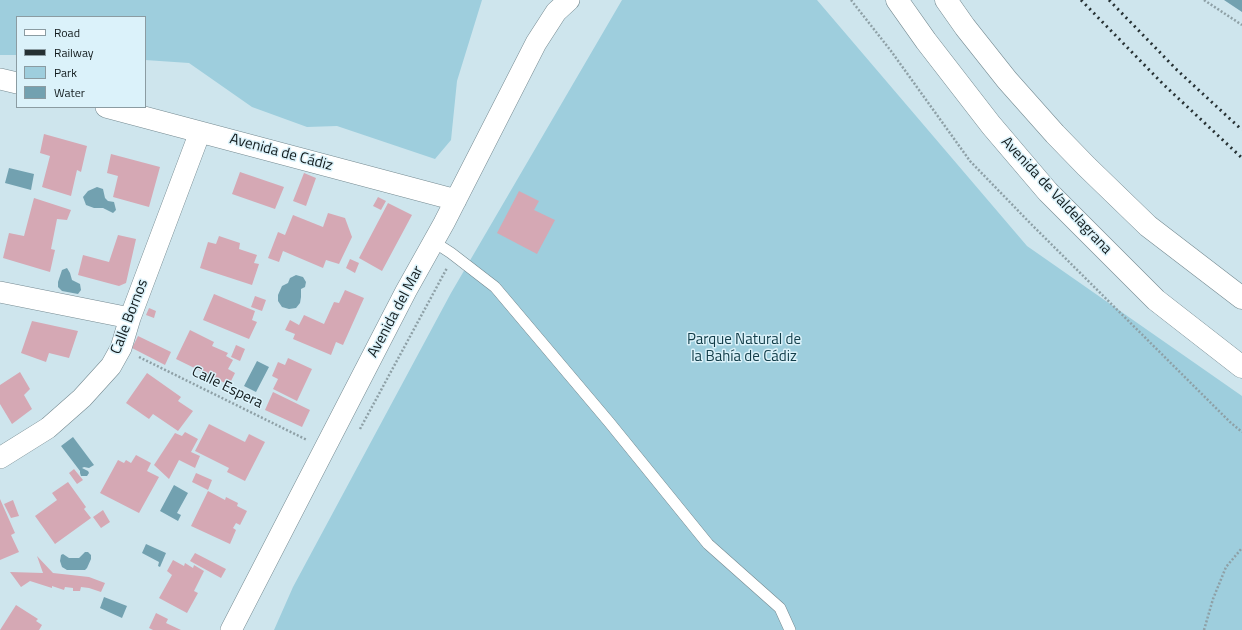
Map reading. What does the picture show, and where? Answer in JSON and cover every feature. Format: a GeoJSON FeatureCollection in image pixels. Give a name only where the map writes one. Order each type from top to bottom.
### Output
{"type":"FeatureCollection","features":[{"type":"Feature","properties":{"kind":"main road","name":"Avenida de Valdelagrana"},"geometry":{"type":"LineString","coordinates":[[897,0],[926,41],[991,125],[1048,192],[1156,300],[1242,367]]}},
{"type":"Feature","properties":{"kind":"main road"},"geometry":{"type":"LineString","coordinates":[[946,0],[965,27],[1007,80],[1086,166],[1148,226],[1242,298]]}},
{"type":"Feature","properties":{"kind":"street","name":"Avenida del Mar"},"geometry":{"type":"LineString","coordinates":[[230,630],[406,291],[456,200],[536,43],[561,4]]}},
{"type":"Feature","properties":{"kind":"street"},"geometry":{"type":"LineString","coordinates":[[0,79],[16,83]]}},
{"type":"Feature","properties":{"kind":"street","name":"Avenida de Cádiz"},"geometry":{"type":"LineString","coordinates":[[110,108],[456,200]]}},
{"type":"Feature","properties":{"kind":"street","name":"Calle Bornos"},"geometry":{"type":"LineString","coordinates":[[0,458],[48,428],[82,398],[111,366],[121,348],[130,318],[200,132]]}},
{"type":"Feature","properties":{"kind":"street"},"geometry":{"type":"LineString","coordinates":[[0,292],[130,318]]}},
{"type":"Feature","properties":{"kind":"lane"},"geometry":{"type":"LineString","coordinates":[[434,242],[452,253],[495,287],[609,422],[708,544],[780,608],[790,630]]}},
{"type":"Feature","properties":{"kind":"path"},"geometry":{"type":"LineString","coordinates":[[851,0],[892,52],[970,161],[1035,229],[1230,422],[1242,432]]}},
{"type":"Feature","properties":{"kind":"path"},"geometry":{"type":"LineString","coordinates":[[1204,0],[1242,25]]}},
{"type":"Feature","properties":{"kind":"path","name":"Calle Espera"},"geometry":{"type":"LineString","coordinates":[[121,348],[324,448]]}},
{"type":"Feature","properties":{"kind":"path"},"geometry":{"type":"LineString","coordinates":[[1204,630],[1213,599],[1226,567],[1242,548]]}},
{"type":"Feature","properties":{"kind":"green space"},"geometry":{"type":"Polygon","coordinates":[[[0,0],[482,0],[457,81],[451,140],[435,159],[337,126],[307,127],[252,107],[189,63],[146,60],[146,16],[16,16],[16,55],[0,55],[0,0]]]}},
{"type":"Feature","properties":{"kind":"green space","name":"Parque Natural de la Bahía de Cádiz"},"geometry":{"type":"Polygon","coordinates":[[[622,0],[817,0],[1027,246],[1242,396],[1242,630],[274,630],[293,587],[451,293],[622,0]]]}},
{"type":"Feature","properties":{"kind":"water"},"geometry":{"type":"Polygon","coordinates":[[[1224,0],[1242,0],[1242,12],[1224,0]]]}},
{"type":"Feature","properties":{"kind":"water"},"geometry":{"type":"Polygon","coordinates":[[[9,168],[34,174],[31,190],[5,183],[9,168]]]}},
{"type":"Feature","properties":{"kind":"water"},"geometry":{"type":"Polygon","coordinates":[[[97,187],[103,189],[105,198],[108,201],[114,202],[116,210],[113,213],[103,208],[94,208],[86,205],[83,197],[88,191],[97,187]]]}},
{"type":"Feature","properties":{"kind":"water"},"geometry":{"type":"Polygon","coordinates":[[[67,268],[72,280],[80,284],[81,290],[78,294],[62,291],[58,287],[62,270],[67,268]]]}},
{"type":"Feature","properties":{"kind":"water"},"geometry":{"type":"Polygon","coordinates":[[[296,275],[303,277],[306,282],[305,287],[301,289],[300,303],[296,308],[289,309],[282,307],[278,301],[278,295],[282,286],[288,283],[290,278],[296,275]]]}},
{"type":"Feature","properties":{"kind":"water"},"geometry":{"type":"Polygon","coordinates":[[[257,361],[269,367],[256,392],[244,386],[257,361]]]}},
{"type":"Feature","properties":{"kind":"water"},"geometry":{"type":"Polygon","coordinates":[[[73,437],[94,465],[89,468],[82,468],[88,471],[89,473],[87,476],[81,476],[80,471],[61,446],[73,437]]]}},
{"type":"Feature","properties":{"kind":"water"},"geometry":{"type":"Polygon","coordinates":[[[174,485],[188,493],[177,513],[181,515],[178,521],[160,511],[174,485]]]}},
{"type":"Feature","properties":{"kind":"water"},"geometry":{"type":"Polygon","coordinates":[[[146,544],[166,553],[160,567],[158,566],[159,562],[142,553],[146,544]]]}},
{"type":"Feature","properties":{"kind":"water"},"geometry":{"type":"Polygon","coordinates":[[[85,552],[88,552],[91,555],[91,559],[85,570],[67,570],[62,567],[60,561],[61,555],[63,554],[69,558],[79,558],[85,552]]]}},
{"type":"Feature","properties":{"kind":"water"},"geometry":{"type":"Polygon","coordinates":[[[104,597],[127,606],[122,618],[100,608],[104,597]]]}},
{"type":"Feature","properties":{"kind":"building"},"geometry":{"type":"Polygon","coordinates":[[[44,134],[87,146],[81,172],[77,170],[71,196],[42,187],[50,156],[40,153],[44,134]]]}},
{"type":"Feature","properties":{"kind":"building"},"geometry":{"type":"Polygon","coordinates":[[[111,154],[160,167],[149,207],[113,197],[118,176],[107,173],[111,154]]]}},
{"type":"Feature","properties":{"kind":"building"},"geometry":{"type":"Polygon","coordinates":[[[240,172],[284,187],[275,209],[232,194],[240,172]]]}},
{"type":"Feature","properties":{"kind":"building"},"geometry":{"type":"Polygon","coordinates":[[[304,173],[316,178],[306,206],[293,201],[304,173]]]}},
{"type":"Feature","properties":{"kind":"building"},"geometry":{"type":"Polygon","coordinates":[[[519,191],[539,201],[534,210],[555,220],[537,254],[497,233],[519,191]]]}},
{"type":"Feature","properties":{"kind":"building"},"geometry":{"type":"Polygon","coordinates":[[[378,197],[386,201],[381,210],[373,206],[378,197]]]}},
{"type":"Feature","properties":{"kind":"building"},"geometry":{"type":"Polygon","coordinates":[[[34,198],[71,210],[67,220],[57,219],[51,249],[55,250],[50,272],[3,258],[9,233],[24,236],[34,198]]]}},
{"type":"Feature","properties":{"kind":"building"},"geometry":{"type":"Polygon","coordinates":[[[388,203],[412,215],[382,271],[359,258],[388,203]]]}},
{"type":"Feature","properties":{"kind":"building"},"geometry":{"type":"Polygon","coordinates":[[[328,213],[345,218],[352,237],[339,264],[326,260],[323,268],[283,251],[279,262],[268,258],[278,232],[285,235],[293,215],[323,227],[328,213]]]}},
{"type":"Feature","properties":{"kind":"building"},"geometry":{"type":"Polygon","coordinates":[[[118,235],[136,239],[126,283],[119,286],[78,275],[83,255],[109,262],[118,235]]]}},
{"type":"Feature","properties":{"kind":"building"},"geometry":{"type":"Polygon","coordinates":[[[219,236],[240,243],[239,249],[257,255],[254,263],[259,264],[252,285],[200,268],[208,242],[216,244],[219,236]]]}},
{"type":"Feature","properties":{"kind":"building"},"geometry":{"type":"Polygon","coordinates":[[[350,259],[359,263],[355,273],[346,268],[350,259]]]}},
{"type":"Feature","properties":{"kind":"building"},"geometry":{"type":"Polygon","coordinates":[[[345,290],[364,298],[343,345],[336,342],[331,355],[293,339],[295,334],[285,330],[290,320],[299,325],[304,315],[324,324],[334,302],[339,303],[345,290]]]}},
{"type":"Feature","properties":{"kind":"building"},"geometry":{"type":"Polygon","coordinates":[[[214,294],[255,311],[252,320],[257,322],[249,339],[203,320],[214,294]]]}},
{"type":"Feature","properties":{"kind":"building"},"geometry":{"type":"Polygon","coordinates":[[[255,296],[266,300],[262,311],[251,307],[255,296]]]}},
{"type":"Feature","properties":{"kind":"building"},"geometry":{"type":"Polygon","coordinates":[[[149,308],[156,311],[154,318],[146,315],[149,308]]]}},
{"type":"Feature","properties":{"kind":"building"},"geometry":{"type":"Polygon","coordinates":[[[32,321],[78,331],[69,358],[49,353],[46,362],[21,353],[32,321]]]}},
{"type":"Feature","properties":{"kind":"building"},"geometry":{"type":"Polygon","coordinates":[[[190,330],[214,342],[212,346],[228,353],[226,356],[233,360],[228,369],[235,373],[229,385],[176,359],[190,330]]]}},
{"type":"Feature","properties":{"kind":"building"},"geometry":{"type":"Polygon","coordinates":[[[138,336],[171,352],[165,365],[132,348],[138,336]]]}},
{"type":"Feature","properties":{"kind":"building"},"geometry":{"type":"Polygon","coordinates":[[[236,345],[245,349],[240,361],[231,357],[236,345]]]}},
{"type":"Feature","properties":{"kind":"building"},"geometry":{"type":"Polygon","coordinates":[[[288,358],[312,369],[297,401],[273,389],[278,379],[272,376],[278,362],[285,365],[288,358]]]}},
{"type":"Feature","properties":{"kind":"building"},"geometry":{"type":"Polygon","coordinates":[[[20,372],[30,389],[24,395],[32,409],[12,424],[0,404],[0,385],[20,372]]]}},
{"type":"Feature","properties":{"kind":"building"},"geometry":{"type":"Polygon","coordinates":[[[147,373],[181,397],[178,401],[193,411],[178,431],[153,414],[149,419],[126,403],[147,373]]]}},
{"type":"Feature","properties":{"kind":"building"},"geometry":{"type":"Polygon","coordinates":[[[273,392],[310,410],[302,427],[265,410],[273,392]]]}},
{"type":"Feature","properties":{"kind":"building"},"geometry":{"type":"Polygon","coordinates":[[[209,424],[245,442],[249,434],[265,442],[245,481],[227,472],[229,468],[195,451],[209,424]]]}},
{"type":"Feature","properties":{"kind":"building"},"geometry":{"type":"Polygon","coordinates":[[[185,432],[198,439],[191,452],[200,456],[195,468],[179,460],[169,479],[154,465],[175,433],[182,436],[185,432]]]}},
{"type":"Feature","properties":{"kind":"building"},"geometry":{"type":"Polygon","coordinates":[[[136,455],[151,463],[147,471],[159,477],[139,513],[100,493],[118,460],[124,463],[126,460],[131,463],[136,455]]]}},
{"type":"Feature","properties":{"kind":"building"},"geometry":{"type":"Polygon","coordinates":[[[74,469],[83,480],[77,484],[69,473],[74,469]]]}},
{"type":"Feature","properties":{"kind":"building"},"geometry":{"type":"Polygon","coordinates":[[[196,473],[212,480],[208,490],[192,482],[196,473]]]}},
{"type":"Feature","properties":{"kind":"building"},"geometry":{"type":"Polygon","coordinates":[[[68,482],[86,507],[84,509],[91,518],[55,544],[35,516],[57,500],[52,493],[68,482]]]}},
{"type":"Feature","properties":{"kind":"building"},"geometry":{"type":"Polygon","coordinates":[[[208,491],[225,500],[226,497],[238,503],[237,506],[247,511],[240,525],[236,523],[233,528],[236,530],[230,544],[191,526],[208,491]]]}},
{"type":"Feature","properties":{"kind":"building"},"geometry":{"type":"Polygon","coordinates":[[[0,499],[15,533],[11,535],[19,552],[0,560],[0,499]]]}},
{"type":"Feature","properties":{"kind":"building"},"geometry":{"type":"Polygon","coordinates":[[[13,500],[19,516],[11,518],[4,504],[13,500]]]}},
{"type":"Feature","properties":{"kind":"building"},"geometry":{"type":"Polygon","coordinates":[[[103,510],[110,522],[101,528],[93,517],[103,510]]]}},
{"type":"Feature","properties":{"kind":"building"},"geometry":{"type":"Polygon","coordinates":[[[195,553],[226,569],[221,578],[190,561],[195,553]]]}},
{"type":"Feature","properties":{"kind":"building"},"geometry":{"type":"Polygon","coordinates":[[[37,556],[53,573],[89,577],[105,583],[101,592],[81,587],[80,591],[73,591],[73,588],[65,587],[64,590],[30,581],[21,587],[10,572],[43,573],[37,556]]]}},
{"type":"Feature","properties":{"kind":"building"},"geometry":{"type":"Polygon","coordinates":[[[173,560],[184,566],[185,563],[193,568],[194,565],[204,571],[194,591],[198,593],[187,613],[159,598],[172,575],[167,571],[173,560]]]}},
{"type":"Feature","properties":{"kind":"building"},"geometry":{"type":"Polygon","coordinates":[[[16,605],[38,619],[36,621],[42,625],[39,630],[0,630],[16,605]]]}},
{"type":"Feature","properties":{"kind":"building"},"geometry":{"type":"Polygon","coordinates":[[[156,613],[168,619],[166,623],[181,630],[153,630],[149,628],[156,613]]]}},
{"type":"Feature","properties":{"kind":"railway"},"geometry":{"type":"LineString","coordinates":[[1081,0],[1163,84],[1242,158]]}},
{"type":"Feature","properties":{"kind":"railway"},"geometry":{"type":"LineString","coordinates":[[1109,0],[1177,70],[1242,130]]}}]}
